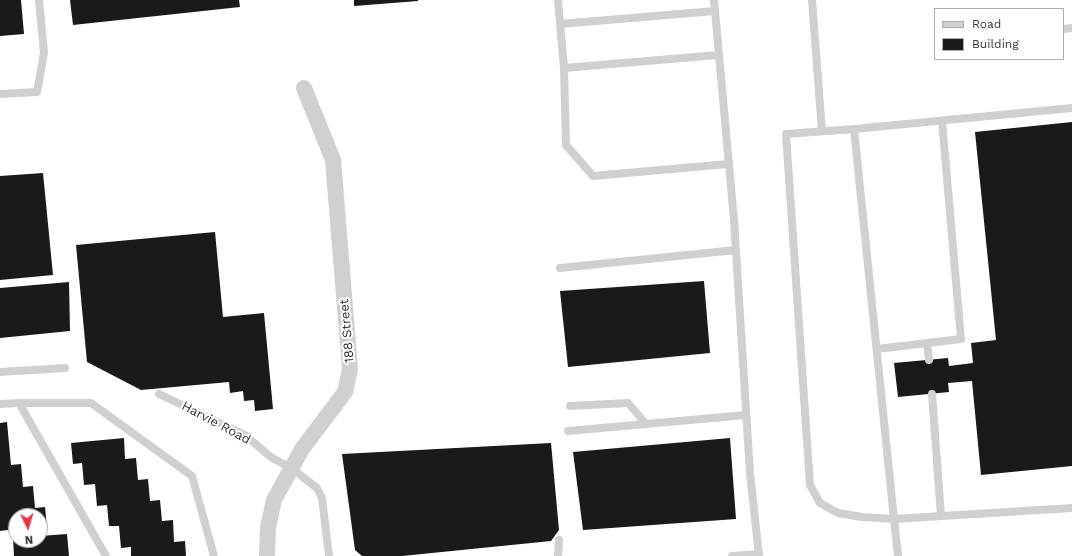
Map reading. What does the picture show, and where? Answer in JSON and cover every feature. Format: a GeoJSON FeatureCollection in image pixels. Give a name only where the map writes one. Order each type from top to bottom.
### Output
{"type":"FeatureCollection","features":[{"type":"Feature","properties":{"kind":"street","name":"188 Street"},"geometry":{"type":"LineString","coordinates":[[267,556],[268,527],[271,509],[302,448],[345,392],[350,369],[333,160],[304,88]]}},
{"type":"Feature","properties":{"kind":"lane"},"geometry":{"type":"LineString","coordinates":[[0,94],[37,92],[44,53],[39,0]]}},
{"type":"Feature","properties":{"kind":"lane"},"geometry":{"type":"LineString","coordinates":[[558,0],[564,68],[566,145],[593,176],[728,164]]}},
{"type":"Feature","properties":{"kind":"lane"},"geometry":{"type":"LineString","coordinates":[[714,0],[736,250],[750,473],[759,555],[732,556]]}},
{"type":"Feature","properties":{"kind":"lane"},"geometry":{"type":"LineString","coordinates":[[812,0],[822,131]]}},
{"type":"Feature","properties":{"kind":"lane"},"geometry":{"type":"LineString","coordinates":[[560,24],[715,11]]}},
{"type":"Feature","properties":{"kind":"lane"},"geometry":{"type":"LineString","coordinates":[[564,68],[718,55]]}},
{"type":"Feature","properties":{"kind":"lane"},"geometry":{"type":"LineString","coordinates":[[1072,108],[786,134],[810,485],[820,503],[838,513],[862,518],[894,519],[1072,508]]}},
{"type":"Feature","properties":{"kind":"lane"},"geometry":{"type":"LineString","coordinates":[[877,349],[962,339],[942,120]]}},
{"type":"Feature","properties":{"kind":"lane"},"geometry":{"type":"LineString","coordinates":[[854,129],[898,556]]}},
{"type":"Feature","properties":{"kind":"lane"},"geometry":{"type":"LineString","coordinates":[[560,268],[736,250]]}},
{"type":"Feature","properties":{"kind":"lane"},"geometry":{"type":"LineString","coordinates":[[927,343],[928,360]]}},
{"type":"Feature","properties":{"kind":"lane"},"geometry":{"type":"LineString","coordinates":[[0,372],[65,368]]}},
{"type":"Feature","properties":{"kind":"lane","name":"Harvie Road"},"geometry":{"type":"LineString","coordinates":[[159,394],[245,435],[272,458],[291,468],[317,488],[322,498],[329,556]]}},
{"type":"Feature","properties":{"kind":"lane"},"geometry":{"type":"LineString","coordinates":[[932,394],[941,516]]}},
{"type":"Feature","properties":{"kind":"lane"},"geometry":{"type":"LineString","coordinates":[[19,403],[106,556]]}},
{"type":"Feature","properties":{"kind":"lane"},"geometry":{"type":"LineString","coordinates":[[0,404],[91,403],[192,476],[214,556]]}},
{"type":"Feature","properties":{"kind":"lane"},"geometry":{"type":"LineString","coordinates":[[570,406],[628,403],[646,424]]}},
{"type":"Feature","properties":{"kind":"lane"},"geometry":{"type":"LineString","coordinates":[[568,431],[746,415]]}},
{"type":"Feature","properties":{"kind":"lane"},"geometry":{"type":"LineString","coordinates":[[558,556],[559,540]]}},
{"type":"Feature","properties":{"kind":"building"},"geometry":{"type":"Polygon","coordinates":[[[0,0],[21,0],[24,34],[0,36],[0,0]]]}},
{"type":"Feature","properties":{"kind":"building"},"geometry":{"type":"Polygon","coordinates":[[[70,0],[239,0],[240,7],[73,25],[70,0]]]}},
{"type":"Feature","properties":{"kind":"building"},"geometry":{"type":"Polygon","coordinates":[[[354,0],[418,0],[418,1],[354,6],[354,0]]]}},
{"type":"Feature","properties":{"kind":"building"},"geometry":{"type":"Polygon","coordinates":[[[1072,122],[1072,466],[981,475],[972,381],[948,383],[949,392],[898,397],[894,363],[948,358],[949,366],[973,363],[971,343],[996,340],[975,132],[1072,122]]]}},
{"type":"Feature","properties":{"kind":"building"},"geometry":{"type":"Polygon","coordinates":[[[43,173],[53,275],[0,280],[0,176],[43,173]]]}},
{"type":"Feature","properties":{"kind":"building"},"geometry":{"type":"Polygon","coordinates":[[[215,232],[223,317],[264,313],[273,409],[255,411],[254,400],[244,401],[243,391],[230,393],[229,382],[141,390],[87,362],[76,245],[215,232]]]}},
{"type":"Feature","properties":{"kind":"building"},"geometry":{"type":"Polygon","coordinates":[[[704,281],[710,353],[568,367],[560,291],[704,281]]]}},
{"type":"Feature","properties":{"kind":"building"},"geometry":{"type":"Polygon","coordinates":[[[69,282],[70,331],[0,338],[0,288],[69,282]]]}},
{"type":"Feature","properties":{"kind":"building"},"geometry":{"type":"Polygon","coordinates":[[[7,422],[11,465],[21,464],[23,487],[33,486],[35,508],[8,508],[8,530],[0,531],[0,423],[7,422]]]}},
{"type":"Feature","properties":{"kind":"building"},"geometry":{"type":"Polygon","coordinates":[[[124,438],[125,459],[136,458],[138,480],[148,479],[150,501],[160,500],[162,521],[173,520],[174,542],[185,541],[186,556],[131,556],[131,547],[121,548],[119,526],[109,526],[107,505],[97,506],[95,484],[84,485],[82,463],[73,464],[71,443],[124,438]]]}},
{"type":"Feature","properties":{"kind":"building"},"geometry":{"type":"Polygon","coordinates":[[[730,438],[736,519],[583,530],[573,452],[730,438]]]}},
{"type":"Feature","properties":{"kind":"building"},"geometry":{"type":"Polygon","coordinates":[[[551,443],[559,530],[551,541],[402,556],[362,556],[355,550],[342,454],[551,443]]]}},
{"type":"Feature","properties":{"kind":"building"},"geometry":{"type":"Polygon","coordinates":[[[67,534],[69,556],[14,556],[14,548],[48,548],[48,535],[67,534]]]}}]}
